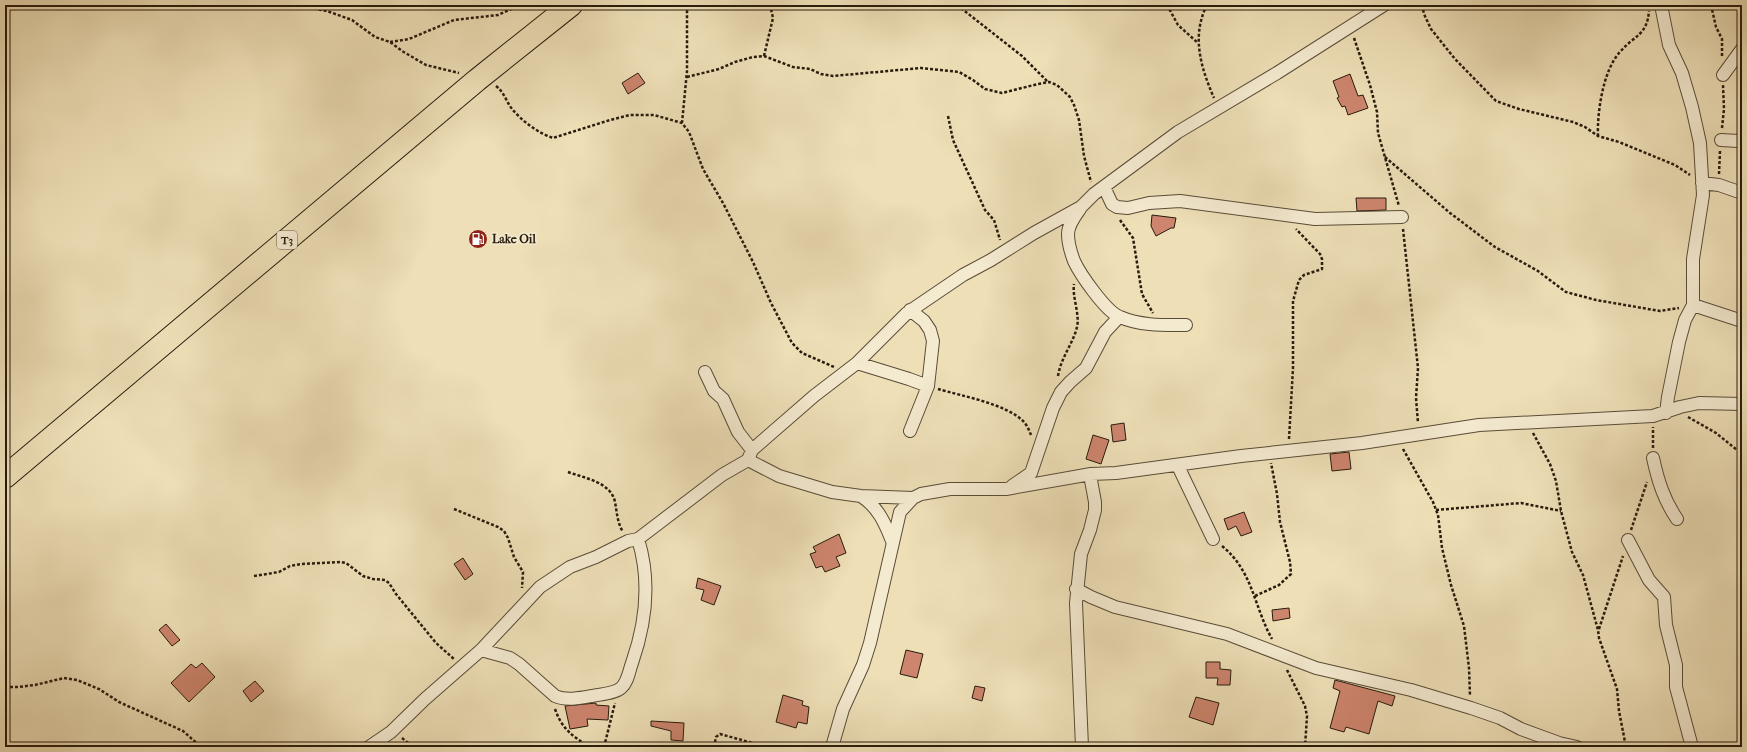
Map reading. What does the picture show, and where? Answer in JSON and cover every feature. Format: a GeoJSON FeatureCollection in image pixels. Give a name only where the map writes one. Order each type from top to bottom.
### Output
{"type":"FeatureCollection","features":[{"type":"Feature","properties":{"kind":"highway","name":"T3"},"geometry":{"type":"LineString","coordinates":[[5,477],[477,80],[570,5]]}},
{"type":"Feature","properties":{"kind":"street"},"geometry":{"type":"LineString","coordinates":[[1186,325],[1141,324],[1119,317],[1109,310],[1087,282],[1074,261],[1068,232],[1081,207],[1094,194],[1178,132],[1218,109],[1384,5]]}},
{"type":"Feature","properties":{"kind":"street"},"geometry":{"type":"LineString","coordinates":[[1655,6],[1669,45],[1682,73],[1692,107],[1700,143],[1703,195],[1693,259],[1693,305],[1685,320],[1681,335],[1668,396],[1669,411]]}},
{"type":"Feature","properties":{"kind":"street"},"geometry":{"type":"LineString","coordinates":[[1723,75],[1742,49]]}},
{"type":"Feature","properties":{"kind":"street"},"geometry":{"type":"LineString","coordinates":[[1721,140],[1742,139]]}},
{"type":"Feature","properties":{"kind":"street"},"geometry":{"type":"LineString","coordinates":[[1702,183],[1719,185],[1742,193]]}},
{"type":"Feature","properties":{"kind":"street"},"geometry":{"type":"LineString","coordinates":[[1104,187],[1112,204],[1117,207],[1128,208],[1149,203],[1180,201],[1315,219],[1402,217]]}},
{"type":"Feature","properties":{"kind":"street"},"geometry":{"type":"LineString","coordinates":[[369,747],[391,732],[425,699],[481,650],[540,587],[570,568],[633,540],[750,455],[814,396],[857,363],[910,310],[963,275],[1081,207]]}},
{"type":"Feature","properties":{"kind":"street"},"geometry":{"type":"LineString","coordinates":[[1693,305],[1742,321]]}},
{"type":"Feature","properties":{"kind":"street"},"geometry":{"type":"LineString","coordinates":[[910,310],[924,321],[930,330],[933,341],[928,386],[910,431]]}},
{"type":"Feature","properties":{"kind":"street"},"geometry":{"type":"LineString","coordinates":[[1006,489],[1031,473],[1053,408],[1061,392],[1086,368],[1105,332],[1119,317]]}},
{"type":"Feature","properties":{"kind":"street"},"geometry":{"type":"LineString","coordinates":[[857,363],[928,386]]}},
{"type":"Feature","properties":{"kind":"street"},"geometry":{"type":"LineString","coordinates":[[704,372],[714,392],[723,399],[750,455],[779,476],[814,488],[832,492],[861,496],[902,496],[913,498]]}},
{"type":"Feature","properties":{"kind":"street"},"geometry":{"type":"LineString","coordinates":[[832,747],[843,709],[863,665],[870,643],[892,541],[900,512],[913,498],[922,494],[950,489],[1006,489],[1090,475],[1178,466],[1398,438],[1479,425],[1653,416],[1699,403],[1742,404]]}},
{"type":"Feature","properties":{"kind":"street"},"geometry":{"type":"LineString","coordinates":[[1653,458],[1662,491],[1677,519]]}},
{"type":"Feature","properties":{"kind":"street"},"geometry":{"type":"LineString","coordinates":[[1178,466],[1213,539]]}},
{"type":"Feature","properties":{"kind":"street"},"geometry":{"type":"LineString","coordinates":[[1082,747],[1077,654],[1076,589],[1081,554],[1090,530],[1095,510],[1090,475]]}},
{"type":"Feature","properties":{"kind":"street"},"geometry":{"type":"LineString","coordinates":[[861,496],[878,510],[892,541]]}},
{"type":"Feature","properties":{"kind":"street"},"geometry":{"type":"LineString","coordinates":[[481,650],[505,657],[519,664],[555,696],[560,698],[582,698],[614,692],[622,688],[626,681],[635,654],[645,610],[646,595],[642,557],[633,540]]}},
{"type":"Feature","properties":{"kind":"street"},"geometry":{"type":"LineString","coordinates":[[1628,540],[1649,580],[1664,597],[1666,625],[1676,665],[1676,686],[1692,747]]}},
{"type":"Feature","properties":{"kind":"street"},"geometry":{"type":"LineString","coordinates":[[1076,589],[1103,603],[1227,634],[1316,668],[1411,690],[1471,708],[1500,718],[1521,729],[1559,743],[1577,747]]}},
{"type":"Feature","properties":{"kind":"path"},"geometry":{"type":"LineString","coordinates":[[294,5],[327,11],[352,20],[375,37],[390,42],[426,65],[460,73],[499,88],[512,108],[523,119],[544,134],[553,138],[630,115],[654,115],[682,123],[689,132],[703,169],[727,209],[771,303],[792,343],[802,352],[846,372]]}},
{"type":"Feature","properties":{"kind":"path"},"geometry":{"type":"LineString","coordinates":[[390,42],[409,39],[454,20],[498,15],[520,5]]}},
{"type":"Feature","properties":{"kind":"path"},"geometry":{"type":"LineString","coordinates":[[682,123],[686,78],[687,5]]}},
{"type":"Feature","properties":{"kind":"path"},"geometry":{"type":"LineString","coordinates":[[764,56],[773,18],[770,5]]}},
{"type":"Feature","properties":{"kind":"path"},"geometry":{"type":"LineString","coordinates":[[957,5],[1022,56],[1048,82],[1057,85],[1064,90],[1074,105],[1084,156],[1094,194]]}},
{"type":"Feature","properties":{"kind":"path"},"geometry":{"type":"LineString","coordinates":[[1167,5],[1178,25],[1198,43]]}},
{"type":"Feature","properties":{"kind":"path"},"geometry":{"type":"LineString","coordinates":[[1206,5],[1200,21],[1198,33],[1199,56],[1210,91],[1218,109]]}},
{"type":"Feature","properties":{"kind":"path"},"geometry":{"type":"LineString","coordinates":[[1422,5],[1424,14],[1431,29],[1455,59],[1496,101],[1519,109],[1573,122],[1585,127],[1598,136],[1619,142],[1675,165],[1702,183]]}},
{"type":"Feature","properties":{"kind":"path"},"geometry":{"type":"LineString","coordinates":[[1711,5],[1716,27],[1722,39],[1724,108],[1719,158],[1719,185]]}},
{"type":"Feature","properties":{"kind":"path"},"geometry":{"type":"LineString","coordinates":[[1598,136],[1598,117],[1601,97],[1614,61],[1619,52],[1648,24],[1655,6]]}},
{"type":"Feature","properties":{"kind":"path"},"geometry":{"type":"LineString","coordinates":[[686,78],[719,69],[735,62],[753,57],[764,56],[793,67],[810,69],[821,74],[833,76],[921,68],[949,70],[959,72],[985,89],[1002,93],[1048,82]]}},
{"type":"Feature","properties":{"kind":"path"},"geometry":{"type":"LineString","coordinates":[[948,116],[953,140],[985,210],[994,220],[1004,252]]}},
{"type":"Feature","properties":{"kind":"path"},"geometry":{"type":"LineString","coordinates":[[1384,157],[1450,213],[1495,247],[1538,271],[1566,292],[1596,300],[1660,311],[1693,305]]}},
{"type":"Feature","properties":{"kind":"path"},"geometry":{"type":"LineString","coordinates":[[1112,204],[1116,214],[1133,238],[1142,294],[1161,325]]}},
{"type":"Feature","properties":{"kind":"path"},"geometry":{"type":"LineString","coordinates":[[1284,215],[1322,259],[1322,269],[1304,275],[1299,280],[1293,301],[1294,368],[1288,452]]}},
{"type":"Feature","properties":{"kind":"path"},"geometry":{"type":"LineString","coordinates":[[1057,380],[1059,366],[1077,326],[1073,291],[1074,282],[1081,272]]}},
{"type":"Feature","properties":{"kind":"path"},"geometry":{"type":"LineString","coordinates":[[928,386],[1002,408],[1016,416],[1024,422],[1039,450]]}},
{"type":"Feature","properties":{"kind":"path"},"geometry":{"type":"LineString","coordinates":[[1669,411],[1716,433],[1742,454]]}},
{"type":"Feature","properties":{"kind":"path"},"geometry":{"type":"LineString","coordinates":[[1598,630],[1653,458],[1653,416]]}},
{"type":"Feature","properties":{"kind":"path"},"geometry":{"type":"LineString","coordinates":[[1531,423],[1534,436],[1550,464],[1556,481],[1561,511],[1572,552],[1583,575],[1599,638],[1617,689],[1619,711],[1626,747]]}},
{"type":"Feature","properties":{"kind":"path"},"geometry":{"type":"LineString","coordinates":[[1398,438],[1436,510],[1442,548],[1451,585],[1464,626],[1469,668],[1471,708]]}},
{"type":"Feature","properties":{"kind":"path"},"geometry":{"type":"LineString","coordinates":[[1255,596],[1280,585],[1291,574],[1290,562],[1280,522],[1278,494],[1269,454]]}},
{"type":"Feature","properties":{"kind":"path"},"geometry":{"type":"LineString","coordinates":[[568,472],[609,489],[615,502],[620,525],[633,540]]}},
{"type":"Feature","properties":{"kind":"path"},"geometry":{"type":"LineString","coordinates":[[1436,510],[1521,503],[1561,511]]}},
{"type":"Feature","properties":{"kind":"path"},"geometry":{"type":"LineString","coordinates":[[454,509],[477,520],[498,527],[504,531],[508,538],[514,557],[523,572],[522,590],[528,601]]}},
{"type":"Feature","properties":{"kind":"path"},"geometry":{"type":"LineString","coordinates":[[1213,539],[1238,561],[1255,596],[1264,626],[1281,655],[1290,678],[1305,706],[1308,716],[1308,729],[1305,747],[1301,747]]}},
{"type":"Feature","properties":{"kind":"path"},"geometry":{"type":"LineString","coordinates":[[254,576],[279,572],[290,566],[301,564],[346,563],[363,576],[385,580],[389,583],[396,594],[436,643],[453,659],[463,665]]}},
{"type":"Feature","properties":{"kind":"path"},"geometry":{"type":"LineString","coordinates":[[5,687],[35,685],[64,678],[77,680],[99,689],[119,702],[183,732],[201,747]]}},
{"type":"Feature","properties":{"kind":"path"},"geometry":{"type":"LineString","coordinates":[[604,747],[615,702],[622,688]]}},
{"type":"Feature","properties":{"kind":"path"},"geometry":{"type":"LineString","coordinates":[[555,696],[555,708],[564,727],[569,733],[590,747]]}},
{"type":"Feature","properties":{"kind":"path"},"geometry":{"type":"LineString","coordinates":[[714,747],[716,738],[720,734],[767,747]]}},
{"type":"Feature","properties":{"kind":"path"},"geometry":{"type":"LineString","coordinates":[[1257,747],[1270,745],[1287,747]]}},
{"type":"Feature","properties":{"kind":"building"},"geometry":{"type":"Polygon","coordinates":[[[638,73],[645,83],[628,94],[622,83],[638,73]]]}},
{"type":"Feature","properties":{"kind":"building"},"geometry":{"type":"Polygon","coordinates":[[[1350,74],[1358,96],[1363,95],[1368,108],[1348,115],[1345,106],[1342,107],[1337,98],[1339,97],[1333,81],[1350,74]]]}},
{"type":"Feature","properties":{"kind":"building"},"geometry":{"type":"Polygon","coordinates":[[[1356,198],[1386,198],[1386,210],[1357,211],[1356,198]]]}},
{"type":"Feature","properties":{"kind":"building"},"geometry":{"type":"Polygon","coordinates":[[[1152,215],[1176,218],[1174,228],[1171,228],[1156,236],[1151,226],[1152,215]]]}},
{"type":"Feature","properties":{"kind":"building"},"geometry":{"type":"Polygon","coordinates":[[[1124,423],[1126,440],[1113,442],[1111,425],[1124,423]]]}},
{"type":"Feature","properties":{"kind":"building"},"geometry":{"type":"Polygon","coordinates":[[[1093,435],[1109,440],[1101,464],[1086,459],[1093,435]]]}},
{"type":"Feature","properties":{"kind":"building"},"geometry":{"type":"Polygon","coordinates":[[[1349,452],[1351,469],[1332,471],[1330,454],[1349,452]]]}},
{"type":"Feature","properties":{"kind":"building"},"geometry":{"type":"Polygon","coordinates":[[[1244,512],[1252,532],[1241,536],[1236,526],[1228,530],[1224,519],[1244,512]]]}},
{"type":"Feature","properties":{"kind":"building"},"geometry":{"type":"Polygon","coordinates":[[[839,534],[846,553],[836,557],[840,566],[825,572],[822,566],[816,568],[810,554],[816,552],[813,547],[839,534]]]}},
{"type":"Feature","properties":{"kind":"building"},"geometry":{"type":"Polygon","coordinates":[[[463,558],[473,574],[465,580],[454,564],[463,558]]]}},
{"type":"Feature","properties":{"kind":"building"},"geometry":{"type":"Polygon","coordinates":[[[698,578],[721,586],[714,605],[701,600],[704,590],[696,588],[698,578]]]}},
{"type":"Feature","properties":{"kind":"building"},"geometry":{"type":"Polygon","coordinates":[[[1289,608],[1290,618],[1273,621],[1272,610],[1289,608]]]}},
{"type":"Feature","properties":{"kind":"building"},"geometry":{"type":"Polygon","coordinates":[[[166,624],[180,640],[172,646],[159,630],[166,624]]]}},
{"type":"Feature","properties":{"kind":"building"},"geometry":{"type":"Polygon","coordinates":[[[906,650],[923,654],[917,678],[900,674],[906,650]]]}},
{"type":"Feature","properties":{"kind":"building"},"geometry":{"type":"Polygon","coordinates":[[[1206,662],[1220,662],[1220,669],[1231,670],[1230,685],[1217,685],[1218,678],[1206,678],[1206,662]]]}},
{"type":"Feature","properties":{"kind":"building"},"geometry":{"type":"Polygon","coordinates":[[[202,663],[215,677],[189,702],[171,683],[191,664],[196,668],[202,663]]]}},
{"type":"Feature","properties":{"kind":"building"},"geometry":{"type":"Polygon","coordinates":[[[1335,680],[1395,696],[1392,706],[1378,701],[1369,734],[1346,727],[1344,732],[1330,728],[1340,691],[1333,688],[1335,680]]]}},
{"type":"Feature","properties":{"kind":"building"},"geometry":{"type":"Polygon","coordinates":[[[255,681],[264,691],[251,702],[243,691],[255,681]]]}},
{"type":"Feature","properties":{"kind":"building"},"geometry":{"type":"Polygon","coordinates":[[[975,686],[985,688],[982,701],[972,698],[975,686]]]}},
{"type":"Feature","properties":{"kind":"building"},"geometry":{"type":"Polygon","coordinates":[[[783,695],[803,701],[802,705],[809,707],[807,724],[798,722],[796,728],[776,722],[783,695]]]}},
{"type":"Feature","properties":{"kind":"building"},"geometry":{"type":"Polygon","coordinates":[[[1196,697],[1219,703],[1213,725],[1189,717],[1196,697]]]}},
{"type":"Feature","properties":{"kind":"building"},"geometry":{"type":"Polygon","coordinates":[[[596,703],[596,705],[609,706],[608,720],[587,719],[588,726],[570,729],[565,706],[596,703]]]}},
{"type":"Feature","properties":{"kind":"building"},"geometry":{"type":"Polygon","coordinates":[[[651,721],[684,723],[683,741],[671,740],[671,731],[651,726],[651,721]]]}},
{"type":"Feature","properties":{"kind":"place","name":"Lake Oil"},"geometry":{"type":"Point","coordinates":[478,239]}}]}
